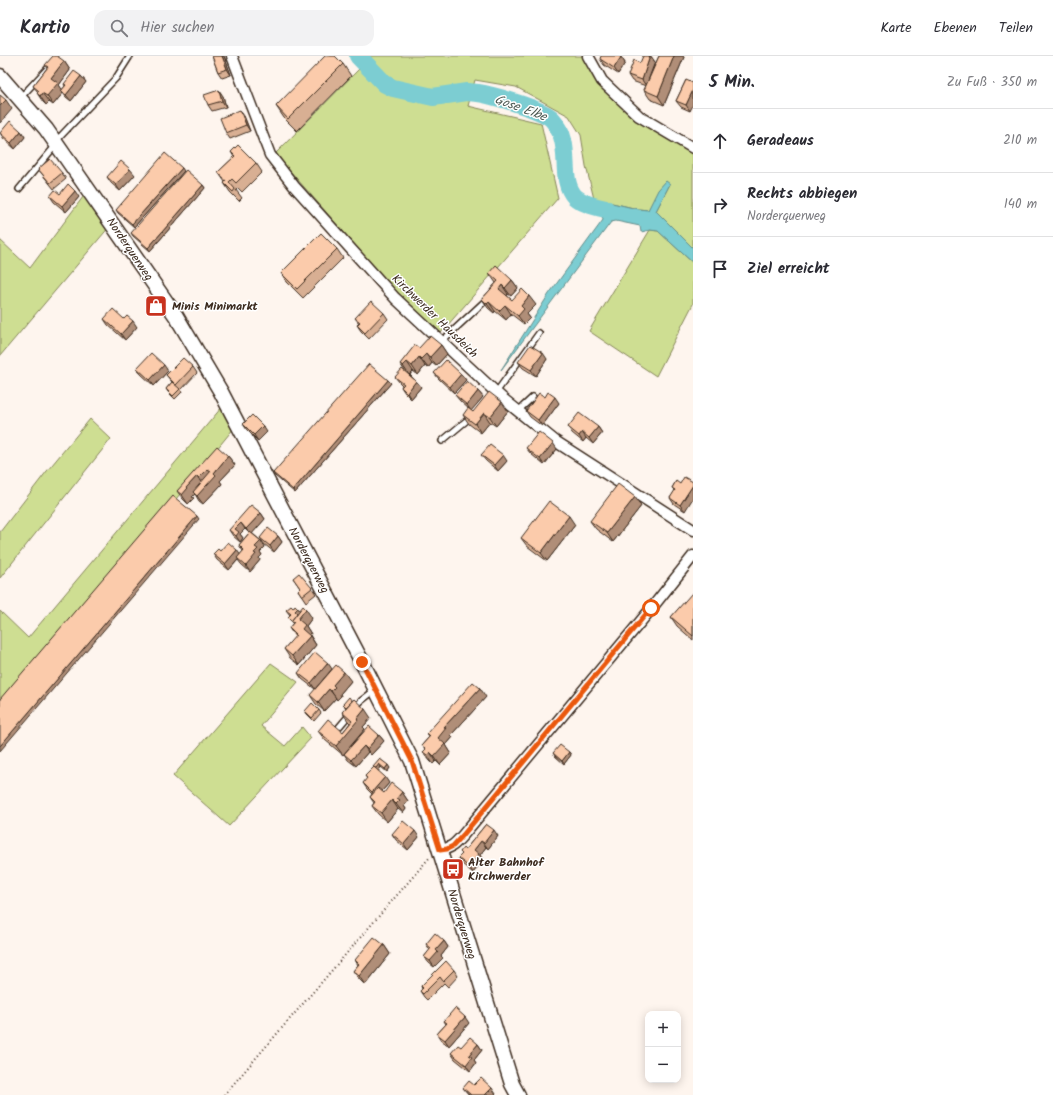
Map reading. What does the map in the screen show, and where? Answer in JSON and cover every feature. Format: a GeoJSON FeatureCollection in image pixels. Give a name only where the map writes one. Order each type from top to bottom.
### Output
{"type":"FeatureCollection","features":[{"type":"Feature","properties":{"kind":"street","name":"Kirchwerder Hausdeich"},"geometry":{"type":"LineString","coordinates":[[232,56],[270,155],[294,186],[395,298],[442,341],[494,395],[518,411],[555,441],[693,530]]}},
{"type":"Feature","properties":{"kind":"street"},"geometry":{"type":"LineString","coordinates":[[588,56],[602,81],[639,116],[693,148]]}},
{"type":"Feature","properties":{"kind":"street","name":"Norderquerweg"},"geometry":{"type":"LineString","coordinates":[[0,76],[20,98],[56,143],[176,316],[221,392],[376,689],[412,761],[510,1077],[518,1095]]}},
{"type":"Feature","properties":{"kind":"street"},"geometry":{"type":"LineString","coordinates":[[440,850],[453,846],[463,835],[693,556]]}},
{"type":"Feature","properties":{"kind":"lane"},"geometry":{"type":"LineString","coordinates":[[19,189],[56,143],[116,78],[130,56]]}},
{"type":"Feature","properties":{"kind":"lane"},"geometry":{"type":"LineString","coordinates":[[20,98],[51,64]]}},
{"type":"Feature","properties":{"kind":"lane"},"geometry":{"type":"LineString","coordinates":[[442,341],[485,301]]}},
{"type":"Feature","properties":{"kind":"lane"},"geometry":{"type":"LineString","coordinates":[[494,395],[539,333]]}},
{"type":"Feature","properties":{"kind":"lane"},"geometry":{"type":"LineString","coordinates":[[518,411],[532,397]]}},
{"type":"Feature","properties":{"kind":"lane"},"geometry":{"type":"LineString","coordinates":[[442,441],[478,410]]}},
{"type":"Feature","properties":{"kind":"lane"},"geometry":{"type":"LineString","coordinates":[[339,727],[361,701],[376,689]]}},
{"type":"Feature","properties":{"kind":"path"},"geometry":{"type":"LineString","coordinates":[[224,1095],[425,860],[440,850]]}},
{"type":"Feature","properties":{"kind":"green space"},"geometry":{"type":"Polygon","coordinates":[[[369,56],[585,56],[599,83],[693,153],[693,248],[656,211],[670,184],[648,210],[594,199],[586,166],[581,135],[569,116],[516,87],[475,80],[468,106],[541,123],[558,198],[440,334],[399,295],[275,154],[370,58],[369,56]]]}},
{"type":"Feature","properties":{"kind":"green space"},"geometry":{"type":"Polygon","coordinates":[[[86,193],[110,226],[0,356],[0,240],[30,268],[86,193]]]}},
{"type":"Feature","properties":{"kind":"green space"},"geometry":{"type":"Polygon","coordinates":[[[650,230],[658,231],[693,263],[693,304],[656,376],[589,331],[650,230]]]}},
{"type":"Feature","properties":{"kind":"green space"},"geometry":{"type":"Polygon","coordinates":[[[222,407],[234,428],[176,499],[0,705],[0,611],[28,638],[222,407]]]}},
{"type":"Feature","properties":{"kind":"green space"},"geometry":{"type":"Polygon","coordinates":[[[90,419],[111,439],[0,578],[0,532],[47,471],[90,419]]]}},
{"type":"Feature","properties":{"kind":"green space"},"geometry":{"type":"Polygon","coordinates":[[[271,663],[298,682],[261,726],[285,746],[302,727],[311,738],[229,826],[173,776],[271,663]]]}},
{"type":"Feature","properties":{"kind":"water"},"geometry":{"type":"Polygon","coordinates":[[[666,181],[670,184],[656,211],[693,248],[693,263],[658,231],[650,230],[641,232],[640,226],[616,221],[611,222],[501,370],[549,294],[603,220],[602,216],[583,202],[599,201],[648,210],[658,190],[666,181]]]}},
{"type":"Feature","properties":{"kind":"building"},"geometry":{"type":"Polygon","coordinates":[[[53,56],[57,56],[64,61],[51,78],[58,83],[47,96],[42,93],[40,96],[37,93],[39,91],[33,86],[48,67],[45,65],[53,56]]]}},
{"type":"Feature","properties":{"kind":"building"},"geometry":{"type":"Polygon","coordinates":[[[212,56],[222,56],[227,69],[218,72],[212,56]]]}},
{"type":"Feature","properties":{"kind":"building"},"geometry":{"type":"Polygon","coordinates":[[[325,56],[335,56],[343,64],[288,119],[276,106],[325,56]]]}},
{"type":"Feature","properties":{"kind":"building"},"geometry":{"type":"Polygon","coordinates":[[[601,56],[621,57],[614,68],[600,59],[601,56]]]}},
{"type":"Feature","properties":{"kind":"building"},"geometry":{"type":"Polygon","coordinates":[[[643,56],[650,56],[642,80],[628,75],[634,60],[640,63],[643,56]]]}},
{"type":"Feature","properties":{"kind":"building"},"geometry":{"type":"Polygon","coordinates":[[[659,56],[674,56],[658,96],[644,90],[659,56]]]}},
{"type":"Feature","properties":{"kind":"building"},"geometry":{"type":"Polygon","coordinates":[[[74,71],[81,76],[66,95],[61,91],[66,85],[64,84],[74,71]]]}},
{"type":"Feature","properties":{"kind":"building"},"geometry":{"type":"Polygon","coordinates":[[[686,80],[693,83],[693,90],[686,105],[676,101],[686,80]]]}},
{"type":"Feature","properties":{"kind":"building"},"geometry":{"type":"Polygon","coordinates":[[[219,90],[222,101],[208,105],[204,95],[219,90]]]}},
{"type":"Feature","properties":{"kind":"building"},"geometry":{"type":"Polygon","coordinates":[[[0,95],[6,100],[0,106],[0,95]]]}},
{"type":"Feature","properties":{"kind":"building"},"geometry":{"type":"Polygon","coordinates":[[[240,110],[246,125],[226,133],[220,118],[240,110]]]}},
{"type":"Feature","properties":{"kind":"building"},"geometry":{"type":"Polygon","coordinates":[[[10,121],[21,131],[11,143],[0,133],[10,121]]]}},
{"type":"Feature","properties":{"kind":"building"},"geometry":{"type":"Polygon","coordinates":[[[238,145],[256,163],[236,183],[232,179],[229,182],[235,189],[233,192],[224,183],[226,181],[218,172],[235,156],[231,152],[238,145]]]}},
{"type":"Feature","properties":{"kind":"building"},"geometry":{"type":"Polygon","coordinates":[[[165,153],[182,168],[132,224],[116,210],[165,153]]]}},
{"type":"Feature","properties":{"kind":"building"},"geometry":{"type":"Polygon","coordinates":[[[50,159],[62,173],[50,183],[38,169],[50,159]]]}},
{"type":"Feature","properties":{"kind":"building"},"geometry":{"type":"Polygon","coordinates":[[[121,161],[130,169],[116,185],[107,177],[121,161]]]}},
{"type":"Feature","properties":{"kind":"building"},"geometry":{"type":"Polygon","coordinates":[[[186,170],[203,185],[148,248],[131,233],[186,170]]]}},
{"type":"Feature","properties":{"kind":"building"},"geometry":{"type":"Polygon","coordinates":[[[68,184],[75,191],[62,206],[50,196],[55,190],[60,194],[68,184]]]}},
{"type":"Feature","properties":{"kind":"building"},"geometry":{"type":"Polygon","coordinates":[[[321,233],[337,249],[297,289],[281,273],[321,233]]]}},
{"type":"Feature","properties":{"kind":"building"},"geometry":{"type":"Polygon","coordinates":[[[496,265],[512,280],[505,288],[502,285],[499,289],[512,300],[522,289],[529,296],[521,306],[524,309],[518,316],[505,305],[499,311],[489,302],[487,304],[482,299],[498,281],[489,273],[496,265]]]}},
{"type":"Feature","properties":{"kind":"building"},"geometry":{"type":"Polygon","coordinates":[[[371,301],[384,313],[365,333],[357,325],[360,322],[355,318],[371,301]]]}},
{"type":"Feature","properties":{"kind":"building"},"geometry":{"type":"Polygon","coordinates":[[[113,309],[124,319],[127,316],[133,321],[121,334],[104,319],[113,309]]]}},
{"type":"Feature","properties":{"kind":"building"},"geometry":{"type":"Polygon","coordinates":[[[430,336],[441,345],[430,357],[426,354],[421,359],[419,357],[412,366],[407,362],[403,366],[400,364],[415,345],[419,348],[430,336]]]}},
{"type":"Feature","properties":{"kind":"building"},"geometry":{"type":"Polygon","coordinates":[[[530,345],[543,353],[531,370],[518,362],[530,345]]]}},
{"type":"Feature","properties":{"kind":"building"},"geometry":{"type":"Polygon","coordinates":[[[151,353],[164,365],[150,380],[137,368],[151,353]]]}},
{"type":"Feature","properties":{"kind":"building"},"geometry":{"type":"Polygon","coordinates":[[[183,358],[193,367],[176,385],[166,375],[183,358]]]}},
{"type":"Feature","properties":{"kind":"building"},"geometry":{"type":"Polygon","coordinates":[[[446,360],[461,374],[450,387],[434,373],[446,360]]]}},
{"type":"Feature","properties":{"kind":"building"},"geometry":{"type":"Polygon","coordinates":[[[369,364],[388,380],[293,490],[273,473],[369,364]]]}},
{"type":"Feature","properties":{"kind":"building"},"geometry":{"type":"Polygon","coordinates":[[[402,369],[416,381],[407,393],[401,387],[404,384],[395,377],[402,369]]]}},
{"type":"Feature","properties":{"kind":"building"},"geometry":{"type":"Polygon","coordinates":[[[467,381],[478,391],[467,405],[455,395],[467,381]]]}},
{"type":"Feature","properties":{"kind":"building"},"geometry":{"type":"Polygon","coordinates":[[[172,382],[180,389],[173,396],[166,389],[172,382]]]}},
{"type":"Feature","properties":{"kind":"building"},"geometry":{"type":"Polygon","coordinates":[[[489,392],[502,402],[490,417],[484,413],[475,424],[463,415],[468,408],[473,412],[489,392]]]}},
{"type":"Feature","properties":{"kind":"building"},"geometry":{"type":"Polygon","coordinates":[[[548,392],[555,397],[538,420],[526,411],[539,393],[545,397],[548,392]]]}},
{"type":"Feature","properties":{"kind":"building"},"geometry":{"type":"Polygon","coordinates":[[[579,413],[598,427],[589,438],[582,432],[579,436],[568,427],[579,413]]]}},
{"type":"Feature","properties":{"kind":"building"},"geometry":{"type":"Polygon","coordinates":[[[252,415],[263,426],[254,435],[243,424],[252,415]]]}},
{"type":"Feature","properties":{"kind":"building"},"geometry":{"type":"Polygon","coordinates":[[[539,432],[553,443],[540,459],[526,448],[539,432]]]}},
{"type":"Feature","properties":{"kind":"building"},"geometry":{"type":"Polygon","coordinates":[[[490,445],[503,455],[494,465],[481,455],[490,445]]]}},
{"type":"Feature","properties":{"kind":"building"},"geometry":{"type":"Polygon","coordinates":[[[217,446],[228,456],[214,473],[216,475],[197,496],[193,492],[211,471],[208,469],[199,478],[197,476],[182,495],[177,491],[217,446]]]}},
{"type":"Feature","properties":{"kind":"building"},"geometry":{"type":"Polygon","coordinates":[[[684,477],[693,482],[693,485],[680,505],[670,498],[675,490],[672,488],[676,481],[680,484],[684,477]]]}},
{"type":"Feature","properties":{"kind":"building"},"geometry":{"type":"Polygon","coordinates":[[[618,484],[635,497],[607,533],[590,521],[618,484]]]}},
{"type":"Feature","properties":{"kind":"building"},"geometry":{"type":"Polygon","coordinates":[[[173,496],[197,516],[0,746],[0,699],[173,496]]]}},
{"type":"Feature","properties":{"kind":"building"},"geometry":{"type":"Polygon","coordinates":[[[549,501],[569,516],[541,553],[521,538],[549,501]]]}},
{"type":"Feature","properties":{"kind":"building"},"geometry":{"type":"Polygon","coordinates":[[[251,505],[261,513],[246,529],[241,523],[235,529],[239,532],[236,536],[229,530],[251,505]]]}},
{"type":"Feature","properties":{"kind":"building"},"geometry":{"type":"Polygon","coordinates":[[[268,528],[278,536],[270,546],[260,538],[268,528]]]}},
{"type":"Feature","properties":{"kind":"building"},"geometry":{"type":"Polygon","coordinates":[[[250,532],[261,541],[255,547],[258,549],[254,553],[256,554],[246,566],[237,558],[244,550],[239,545],[250,532]]]}},
{"type":"Feature","properties":{"kind":"building"},"geometry":{"type":"Polygon","coordinates":[[[228,542],[237,550],[225,564],[213,554],[218,549],[220,551],[228,542]]]}},
{"type":"Feature","properties":{"kind":"building"},"geometry":{"type":"Polygon","coordinates":[[[299,573],[312,588],[302,596],[298,590],[300,588],[293,578],[299,573]]]}},
{"type":"Feature","properties":{"kind":"building"},"geometry":{"type":"Polygon","coordinates":[[[692,593],[693,594],[693,636],[671,617],[692,593]]]}},
{"type":"Feature","properties":{"kind":"building"},"geometry":{"type":"Polygon","coordinates":[[[295,605],[298,608],[295,611],[297,613],[292,621],[288,617],[291,614],[286,610],[291,606],[293,608],[295,605]]]}},
{"type":"Feature","properties":{"kind":"building"},"geometry":{"type":"Polygon","coordinates":[[[303,606],[306,609],[298,619],[305,625],[302,629],[310,636],[292,656],[284,649],[296,635],[289,628],[294,622],[292,620],[303,606]]]}},
{"type":"Feature","properties":{"kind":"building"},"geometry":{"type":"Polygon","coordinates":[[[315,652],[328,663],[311,683],[298,673],[315,652]]]}},
{"type":"Feature","properties":{"kind":"building"},"geometry":{"type":"Polygon","coordinates":[[[336,665],[344,672],[333,685],[335,687],[331,691],[329,689],[318,702],[310,695],[336,665]]]}},
{"type":"Feature","properties":{"kind":"building"},"geometry":{"type":"Polygon","coordinates":[[[473,682],[480,688],[444,727],[446,728],[438,738],[445,744],[434,756],[430,752],[427,755],[423,752],[426,749],[422,745],[430,736],[427,733],[473,682]]]}},
{"type":"Feature","properties":{"kind":"building"},"geometry":{"type":"Polygon","coordinates":[[[349,697],[352,701],[346,707],[343,704],[349,697]]]}},
{"type":"Feature","properties":{"kind":"building"},"geometry":{"type":"Polygon","coordinates":[[[354,699],[365,709],[357,719],[358,720],[336,746],[318,731],[328,719],[343,732],[352,721],[342,712],[354,699]]]}},
{"type":"Feature","properties":{"kind":"building"},"geometry":{"type":"Polygon","coordinates":[[[312,703],[319,710],[312,718],[305,711],[312,703]]]}},
{"type":"Feature","properties":{"kind":"building"},"geometry":{"type":"Polygon","coordinates":[[[369,726],[379,735],[367,749],[364,746],[351,760],[344,754],[369,726]]]}},
{"type":"Feature","properties":{"kind":"building"},"geometry":{"type":"Polygon","coordinates":[[[560,745],[569,752],[562,761],[553,753],[560,745]]]}},
{"type":"Feature","properties":{"kind":"building"},"geometry":{"type":"Polygon","coordinates":[[[380,759],[388,765],[385,769],[379,764],[376,768],[373,767],[380,759]]]}},
{"type":"Feature","properties":{"kind":"building"},"geometry":{"type":"Polygon","coordinates":[[[374,767],[385,777],[372,792],[363,783],[367,778],[365,776],[374,767]]]}},
{"type":"Feature","properties":{"kind":"building"},"geometry":{"type":"Polygon","coordinates":[[[391,783],[402,792],[397,798],[400,800],[396,804],[392,800],[381,813],[372,806],[375,802],[370,797],[378,788],[384,793],[391,783]]]}},
{"type":"Feature","properties":{"kind":"building"},"geometry":{"type":"Polygon","coordinates":[[[403,821],[415,831],[404,844],[392,834],[403,821]]]}},
{"type":"Feature","properties":{"kind":"building"},"geometry":{"type":"Polygon","coordinates":[[[486,824],[494,830],[484,843],[481,841],[474,850],[479,854],[469,867],[458,858],[462,854],[460,852],[463,848],[465,850],[486,824]]]}},
{"type":"Feature","properties":{"kind":"building"},"geometry":{"type":"Polygon","coordinates":[[[435,933],[444,941],[436,950],[438,952],[430,961],[424,957],[431,948],[426,944],[435,933]]]}},
{"type":"Feature","properties":{"kind":"building"},"geometry":{"type":"Polygon","coordinates":[[[374,937],[384,945],[359,976],[353,971],[359,964],[355,960],[374,937]]]}},
{"type":"Feature","properties":{"kind":"building"},"geometry":{"type":"Polygon","coordinates":[[[446,961],[454,970],[443,981],[440,977],[423,994],[420,991],[423,988],[421,986],[446,961]]]}},
{"type":"Feature","properties":{"kind":"building"},"geometry":{"type":"Polygon","coordinates":[[[455,1008],[465,1017],[445,1040],[437,1034],[447,1023],[444,1021],[455,1008]]]}},
{"type":"Feature","properties":{"kind":"building"},"geometry":{"type":"Polygon","coordinates":[[[470,1037],[478,1044],[469,1055],[472,1057],[466,1065],[451,1053],[458,1045],[461,1047],[470,1037]]]}},
{"type":"Feature","properties":{"kind":"building"},"geometry":{"type":"Polygon","coordinates":[[[481,1078],[492,1088],[485,1095],[471,1095],[463,1088],[469,1081],[474,1085],[481,1078]]]}},
{"type":"Feature","properties":{"kind":"waterway","name":"Gose Elbe"},"geometry":{"type":"LineString","coordinates":[[358,56],[385,84],[393,88],[433,97],[467,92],[478,93],[517,103],[547,115],[559,129],[563,139],[567,180],[575,197],[582,202],[606,209]]}},
{"type":"Feature","properties":{"kind":"place","name":"Minis Minimarkt"},"geometry":{"type":"Point","coordinates":[156,306]}},
{"type":"Feature","properties":{"kind":"place","name":"Alter Bahnhof Kirchwerder"},"geometry":{"type":"Point","coordinates":[453,869]}},
{"type":"Feature","properties":{"kind":"route"},"geometry":{"type":"LineString","coordinates":[[362,662],[412,761],[440,850],[447,849],[453,846],[463,835],[651,608]]}}]}
